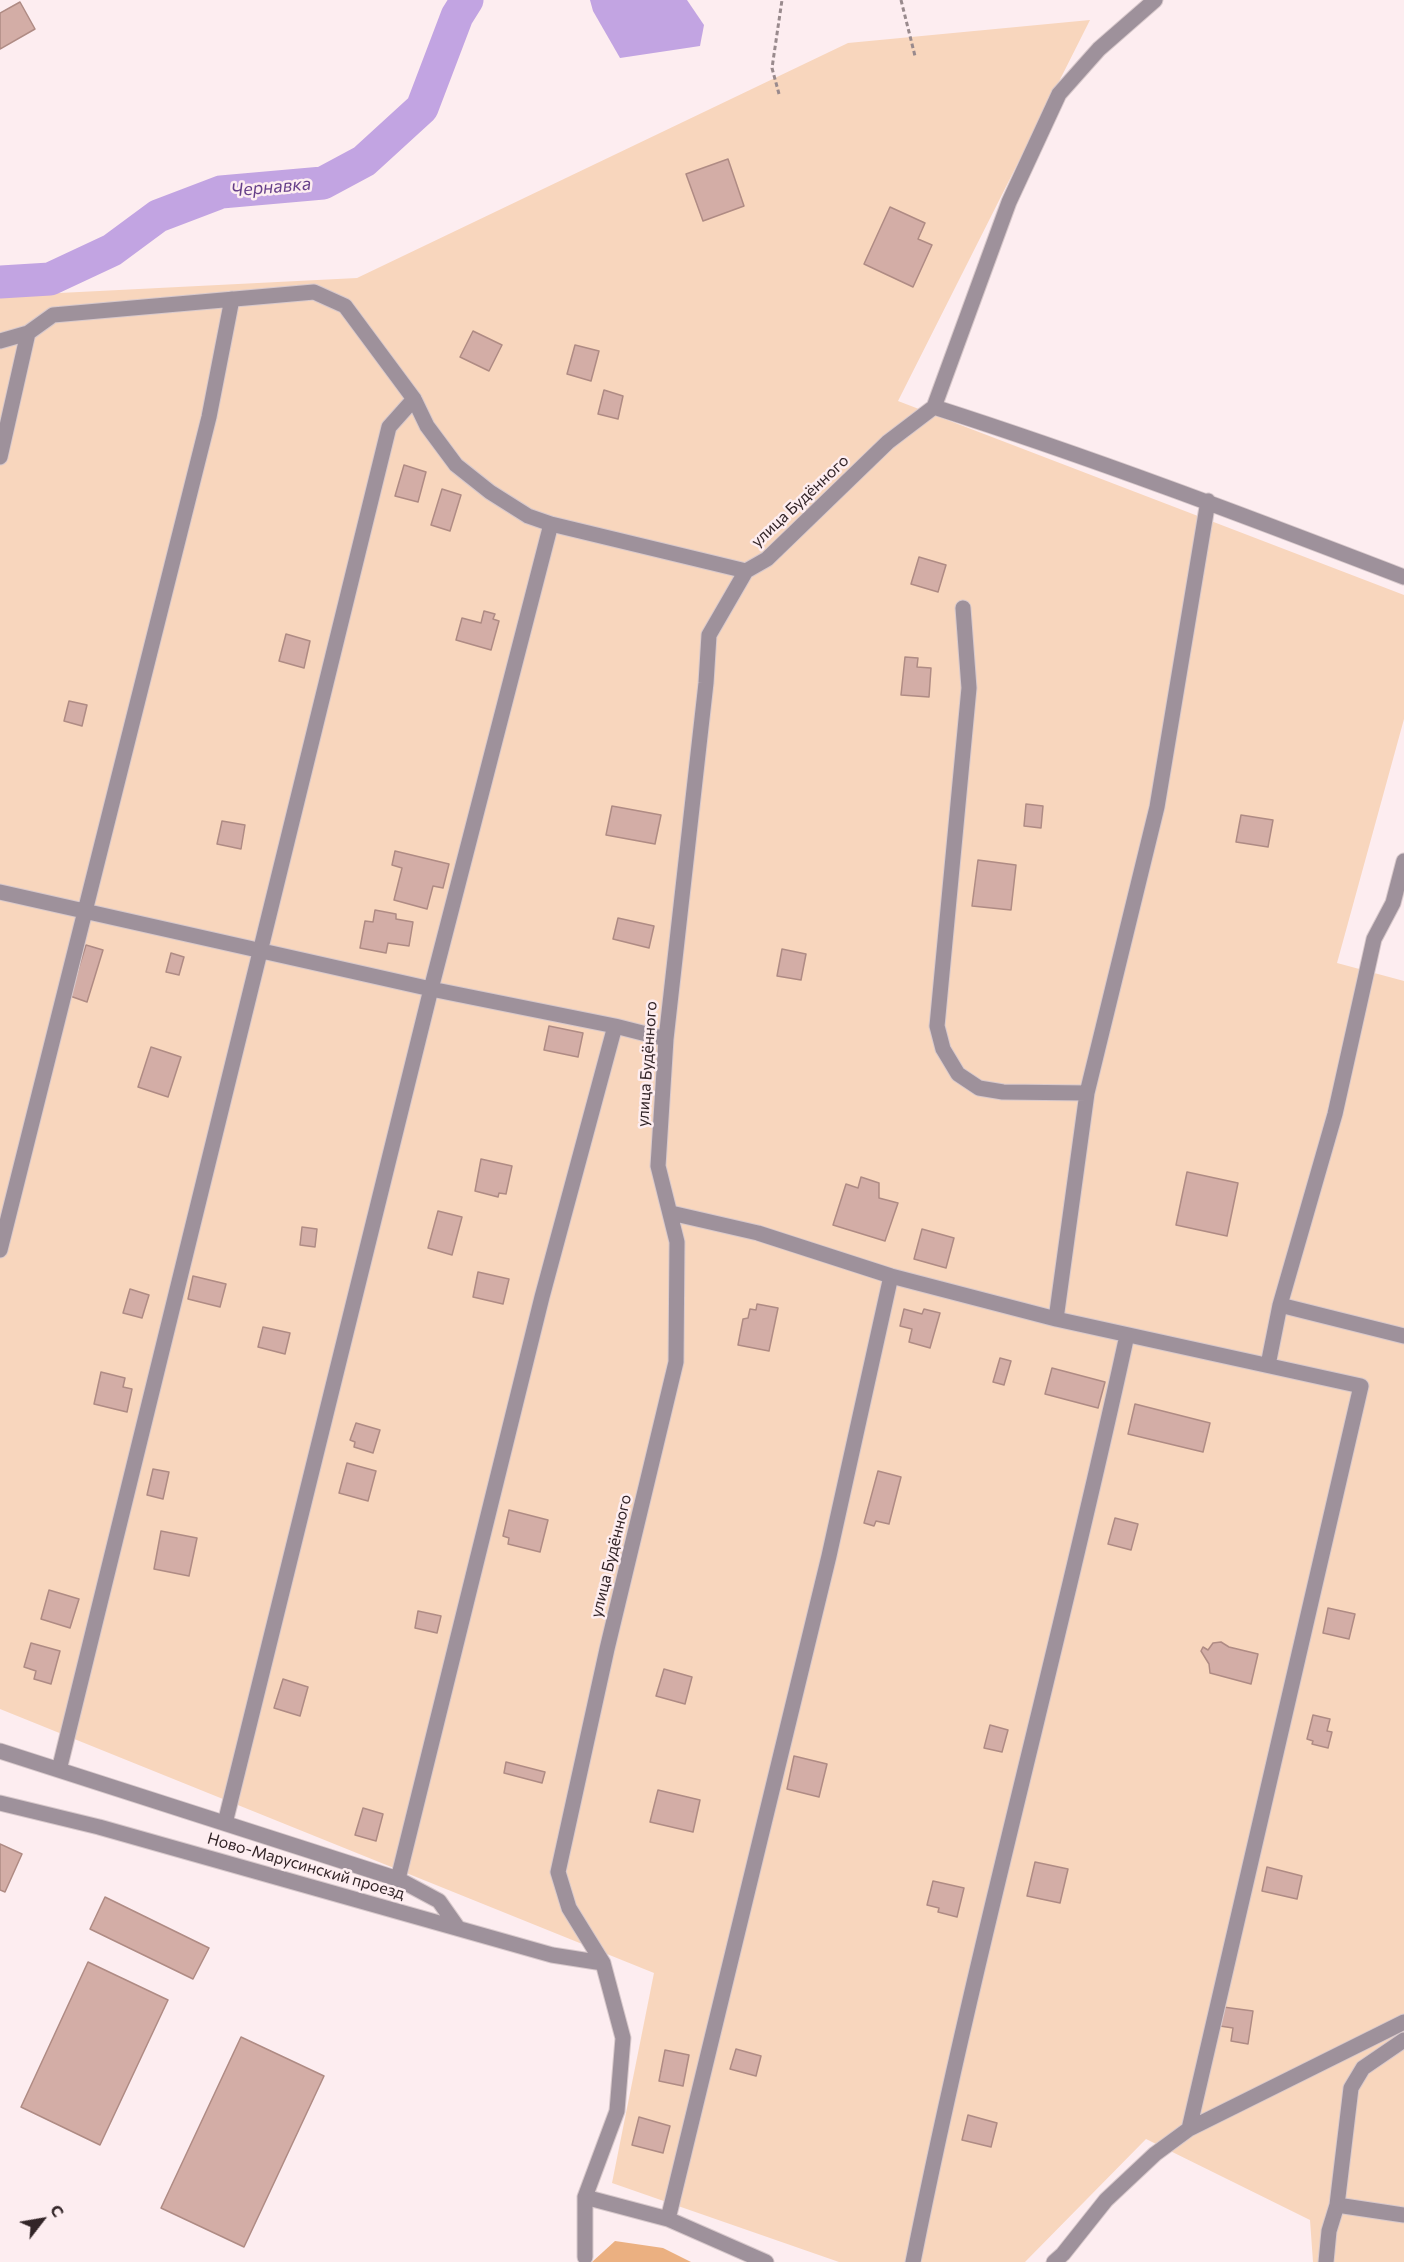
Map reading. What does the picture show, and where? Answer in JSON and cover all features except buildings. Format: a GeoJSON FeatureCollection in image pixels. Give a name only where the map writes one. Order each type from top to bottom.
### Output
{"type":"FeatureCollection","features":[{"type":"Feature","properties":{"kind":"street"},"geometry":{"type":"LineString","coordinates":[[1155,0],[1099,49],[1059,94],[1009,202],[934,407],[1030,438],[1208,501],[1404,577]]}},
{"type":"Feature","properties":{"kind":"street"},"geometry":{"type":"LineString","coordinates":[[0,341],[28,333],[52,315],[314,292],[345,306],[414,399],[427,426],[456,465],[490,492],[528,516],[551,524],[746,571]]}},
{"type":"Feature","properties":{"kind":"street"},"geometry":{"type":"LineString","coordinates":[[0,1250],[209,417],[232,300]]}},
{"type":"Feature","properties":{"kind":"street"},"geometry":{"type":"LineString","coordinates":[[0,457],[28,333]]}},
{"type":"Feature","properties":{"kind":"street"},"geometry":{"type":"LineString","coordinates":[[59,1770],[389,427],[414,399]]}},
{"type":"Feature","properties":{"kind":"street","name":"улица Будённого"},"geometry":{"type":"LineString","coordinates":[[585,2257],[585,2197],[617,2111],[623,2038],[603,1963],[569,1908],[558,1872],[607,1648],[676,1362],[677,1242],[658,1166],[666,1039],[706,683],[709,635],[746,571],[767,559],[888,442],[934,407]]}},
{"type":"Feature","properties":{"kind":"street"},"geometry":{"type":"LineString","coordinates":[[1056,1319],[1087,1093],[1157,807],[1208,501]]}},
{"type":"Feature","properties":{"kind":"street"},"geometry":{"type":"LineString","coordinates":[[225,1823],[431,989],[551,524]]}},
{"type":"Feature","properties":{"kind":"street"},"geometry":{"type":"LineString","coordinates":[[963,608],[969,688],[937,1026],[943,1049],[958,1074],[979,1088],[1003,1092],[1087,1093]]}},
{"type":"Feature","properties":{"kind":"street"},"geometry":{"type":"LineString","coordinates":[[1268,1365],[1280,1305],[1335,1114],[1374,939],[1398,905],[1404,861]]}},
{"type":"Feature","properties":{"kind":"street"},"geometry":{"type":"LineString","coordinates":[[0,892],[431,989],[615,1026],[666,1039]]}},
{"type":"Feature","properties":{"kind":"street"},"geometry":{"type":"LineString","coordinates":[[398,1879],[542,1297],[615,1026]]}},
{"type":"Feature","properties":{"kind":"street"},"geometry":{"type":"LineString","coordinates":[[671,1213],[758,1233],[891,1276],[1056,1319],[1361,1386],[1189,2129]]}},
{"type":"Feature","properties":{"kind":"street"},"geometry":{"type":"LineString","coordinates":[[668,2219],[829,1556],[891,1276]]}},
{"type":"Feature","properties":{"kind":"street"},"geometry":{"type":"LineString","coordinates":[[1280,1305],[1404,1336]]}},
{"type":"Feature","properties":{"kind":"street"},"geometry":{"type":"LineString","coordinates":[[913,2262],[952,2077],[1040,1715],[1127,1335]]}},
{"type":"Feature","properties":{"kind":"street"},"geometry":{"type":"LineString","coordinates":[[0,1751],[398,1879],[439,1901],[458,1928]]}},
{"type":"Feature","properties":{"kind":"street","name":"Ново-Марусинский проезд"},"geometry":{"type":"LineString","coordinates":[[0,1803],[99,1827],[552,1955],[603,1963]]}},
{"type":"Feature","properties":{"kind":"street"},"geometry":{"type":"LineString","coordinates":[[1054,2262],[1106,2200],[1155,2154],[1189,2129],[1404,2022]]}},
{"type":"Feature","properties":{"kind":"street"},"geometry":{"type":"LineString","coordinates":[[1326,2262],[1329,2232],[1337,2205],[1351,2088],[1363,2068],[1404,2040]]}},
{"type":"Feature","properties":{"kind":"street"},"geometry":{"type":"LineString","coordinates":[[585,2197],[668,2219],[766,2262]]}},
{"type":"Feature","properties":{"kind":"street"},"geometry":{"type":"LineString","coordinates":[[1337,2205],[1404,2215]]}},
{"type":"Feature","properties":{"kind":"path"},"geometry":{"type":"LineString","coordinates":[[779,94],[772,68],[782,0]]}},
{"type":"Feature","properties":{"kind":"path"},"geometry":{"type":"LineString","coordinates":[[900,0],[915,56]]}},
{"type":"Feature","properties":{"kind":"shaded area"},"geometry":{"type":"Polygon","coordinates":[[[590,0],[687,0],[704,25],[700,46],[620,58],[593,11],[590,0]]]}},
{"type":"Feature","properties":{"kind":"shaded area"},"geometry":{"type":"Polygon","coordinates":[[[1090,20],[898,401],[1404,595],[1404,719],[1337,963],[1404,981],[1404,2262],[1313,2262],[1310,2220],[1146,2139],[1025,2262],[839,2262],[612,2183],[654,1973],[0,1709],[0,296],[357,278],[848,43],[1090,20]]]}},
{"type":"Feature","properties":{"kind":"shaded area"},"geometry":{"type":"Polygon","coordinates":[[[615,2241],[663,2248],[691,2262],[592,2262],[615,2241]]]}},
{"type":"Feature","properties":{"kind":"waterway","name":"Чернавка"},"geometry":{"type":"LineString","coordinates":[[0,282],[50,279],[112,250],[158,216],[221,192],[323,183],[364,161],[422,108],[457,16],[467,0]]}}]}
